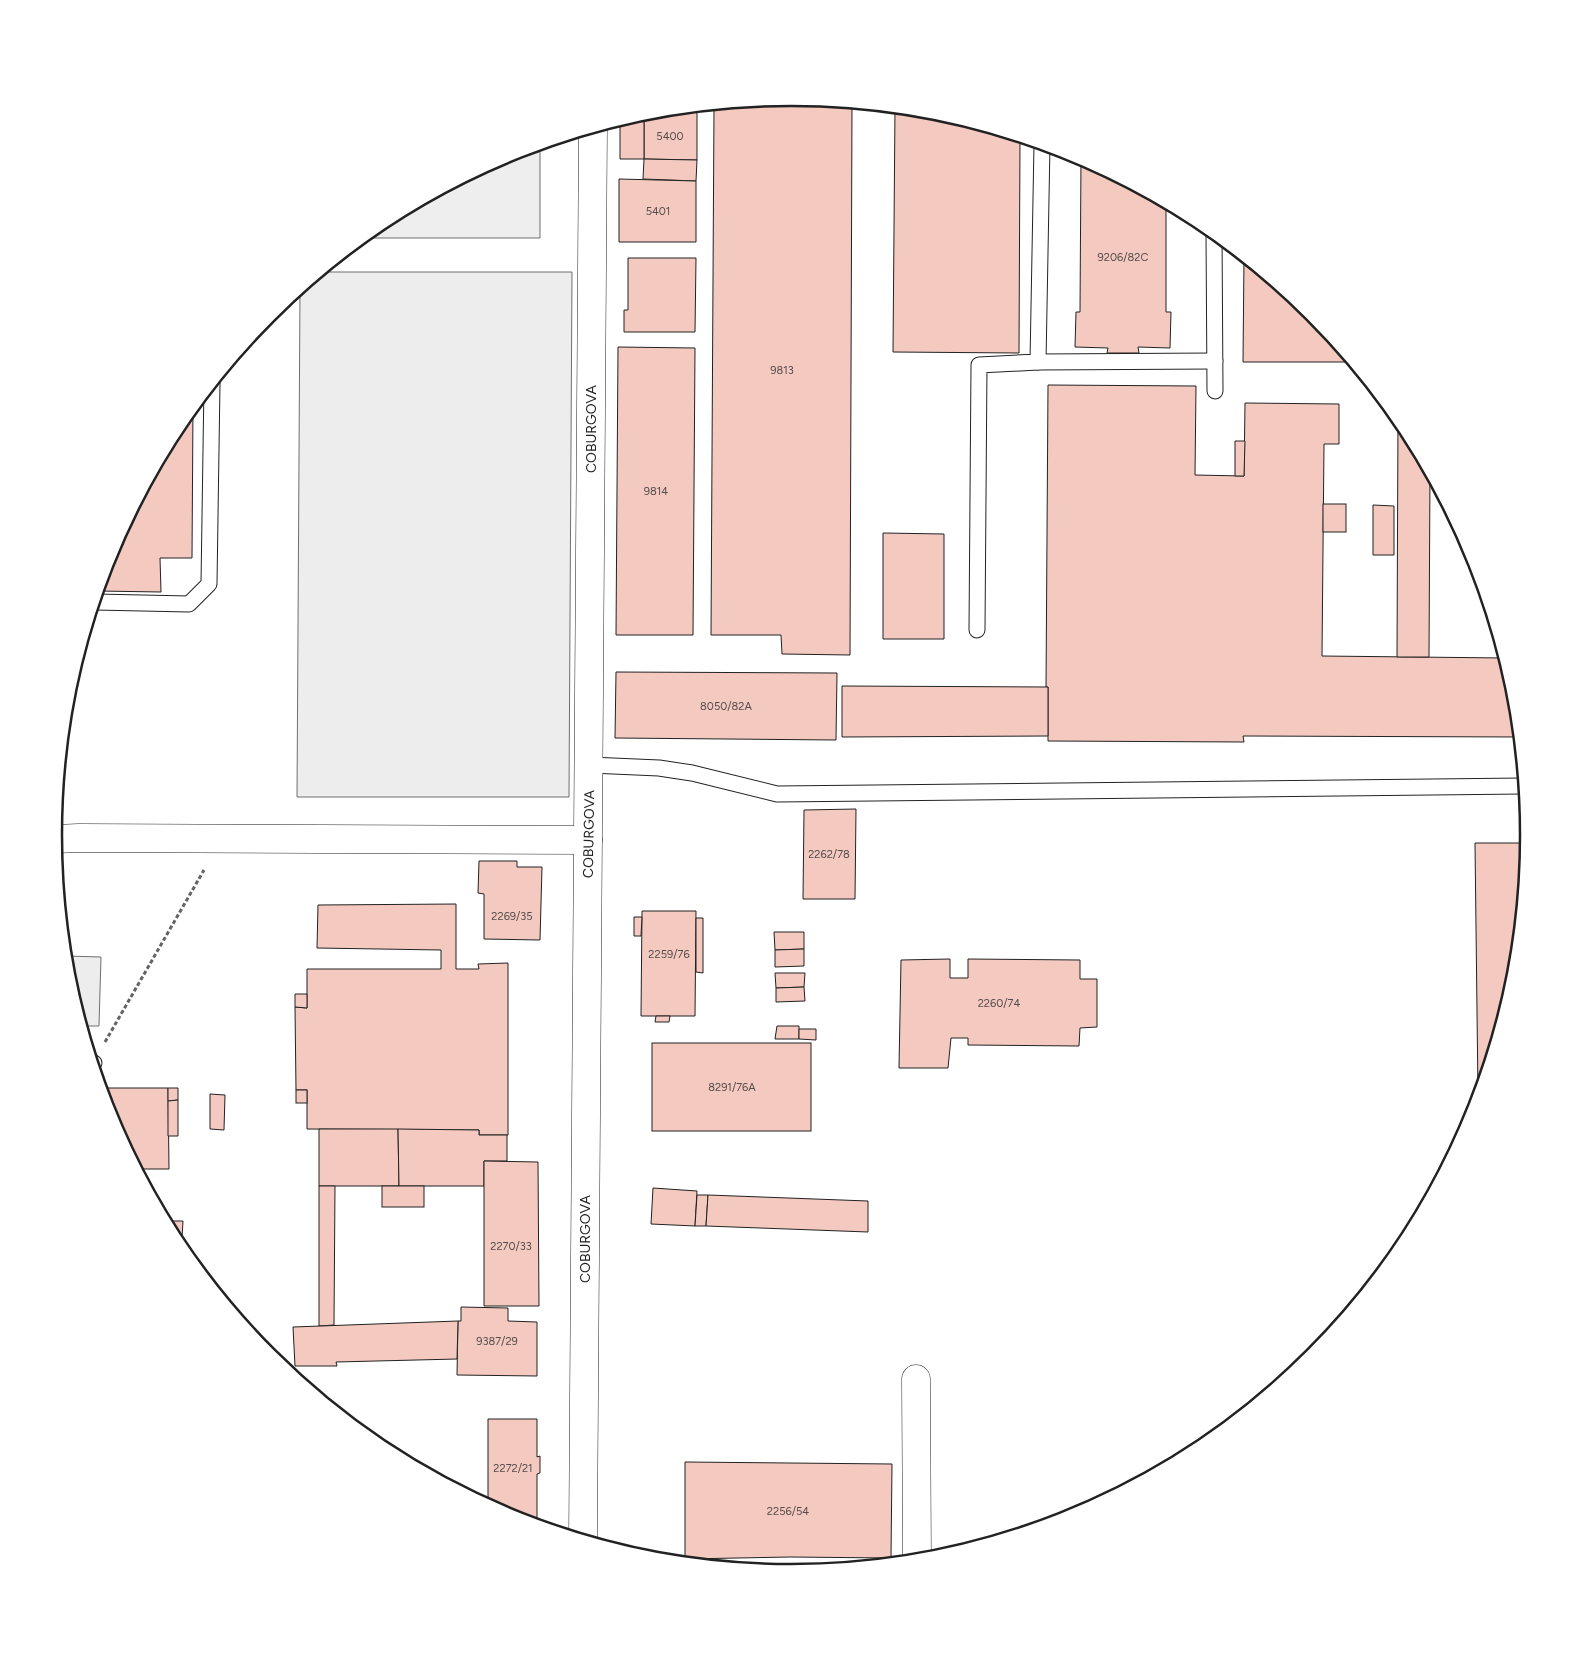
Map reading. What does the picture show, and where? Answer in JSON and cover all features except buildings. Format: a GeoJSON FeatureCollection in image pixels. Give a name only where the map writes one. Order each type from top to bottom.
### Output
{"type":"FeatureCollection","features":[{"type":"Feature","properties":{"kind":"street","name":"COBURGOVA"},"geometry":{"type":"LineString","coordinates":[[584,1533],[593,134]]}},
{"type":"Feature","properties":{"kind":"street"},"geometry":{"type":"LineString","coordinates":[[62,839],[588,840]]}},
{"type":"Feature","properties":{"kind":"street"},"geometry":{"type":"LineString","coordinates":[[916,1380],[917,1553]]}},
{"type":"Feature","properties":{"kind":"lane"},"geometry":{"type":"LineString","coordinates":[[1038,362],[1042,151]]}},
{"type":"Feature","properties":{"kind":"lane"},"geometry":{"type":"LineString","coordinates":[[1214,242],[1215,391]]}},
{"type":"Feature","properties":{"kind":"lane"},"geometry":{"type":"LineString","coordinates":[[977,630],[979,365],[1038,362],[1215,361]]}},
{"type":"Feature","properties":{"kind":"lane"},"geometry":{"type":"LineString","coordinates":[[101,602],[189,604],[209,584],[212,393]]}},
{"type":"Feature","properties":{"kind":"lane"},"geometry":{"type":"LineString","coordinates":[[590,765],[659,768],[692,773],[777,794],[1519,786]]}},
{"type":"Feature","properties":{"kind":"path"},"geometry":{"type":"LineString","coordinates":[[97,1055],[222,839]]}},
{"type":"Feature","properties":{"kind":"shaded area"},"geometry":{"type":"Polygon","coordinates":[[[540,151],[540,238],[374,238],[427,204],[469,181],[540,151]]]}},
{"type":"Feature","properties":{"kind":"shaded area"},"geometry":{"type":"Polygon","coordinates":[[[330,272],[572,272],[569,797],[297,797],[300,297],[330,272]]]}},
{"type":"Feature","properties":{"kind":"shaded area"},"geometry":{"type":"Polygon","coordinates":[[[73,956],[101,957],[99,1026],[88,1026],[73,956]]]}}]}
